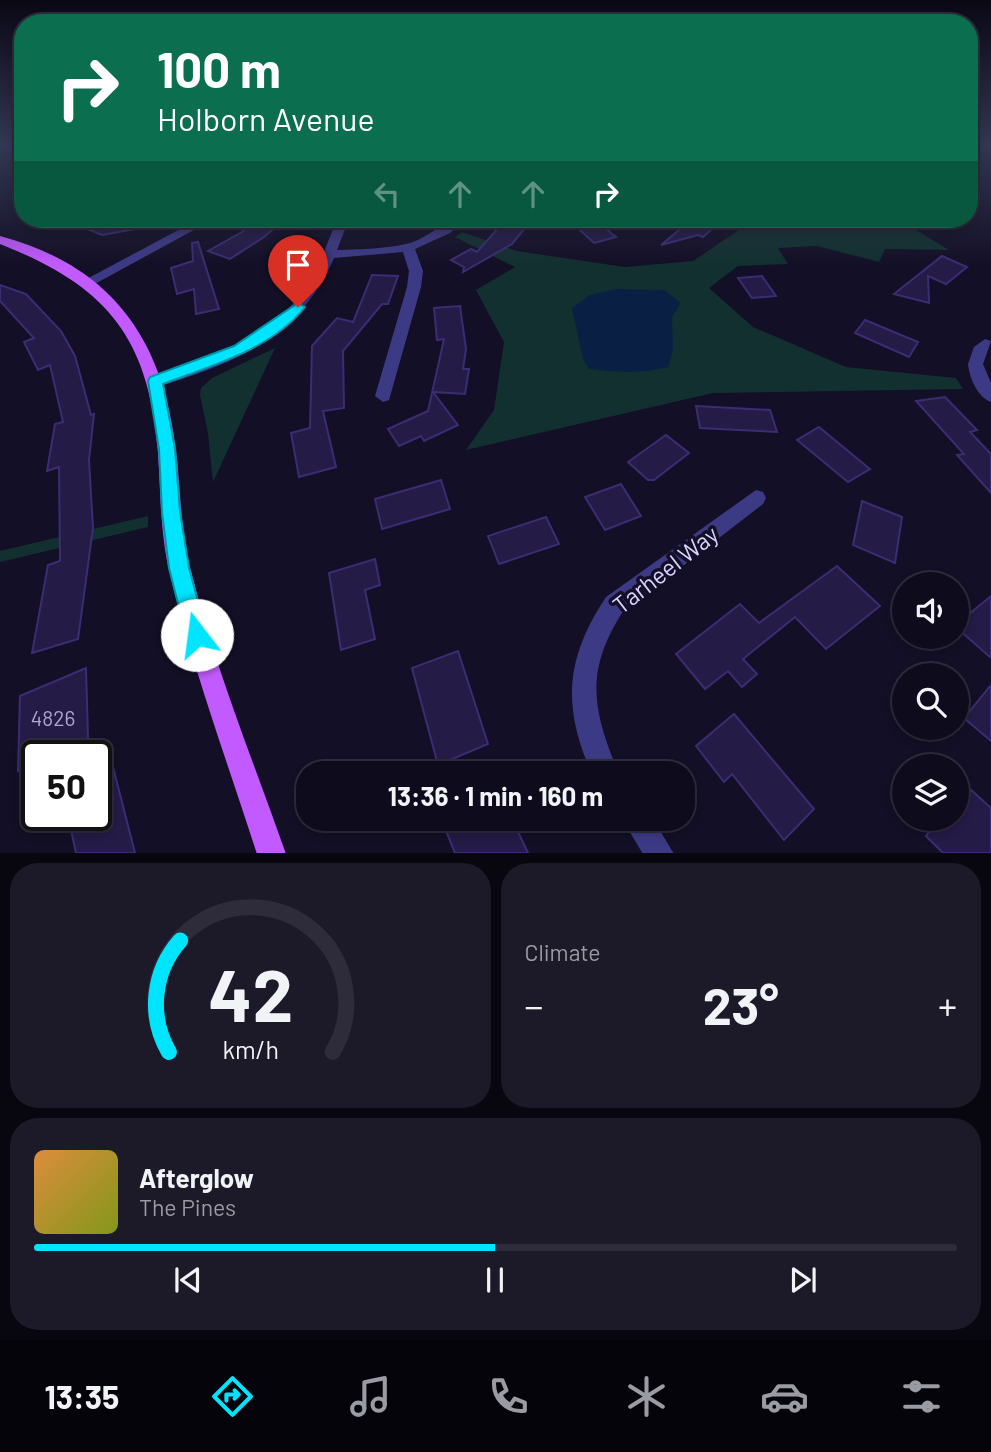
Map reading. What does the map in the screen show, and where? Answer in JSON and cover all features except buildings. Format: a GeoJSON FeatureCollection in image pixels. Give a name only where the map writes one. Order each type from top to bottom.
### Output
{"type":"FeatureCollection","features":[{"type":"Feature","properties":{"kind":"main road"},"geometry":{"type":"LineString","coordinates":[[0,240],[52,260],[88,282],[129,324],[143,349],[156,381],[167,449],[171,512],[179,568],[197,635],[272,853]]}},
{"type":"Feature","properties":{"kind":"street"},"geometry":{"type":"LineString","coordinates":[[88,282],[191,228]]}},
{"type":"Feature","properties":{"kind":"street"},"geometry":{"type":"LineString","coordinates":[[156,381],[239,350],[281,323],[311,290],[340,228]]}},
{"type":"Feature","properties":{"kind":"street"},"geometry":{"type":"LineString","coordinates":[[328,254],[372,253],[408,247],[449,228]]}},
{"type":"Feature","properties":{"kind":"street"},"geometry":{"type":"LineString","coordinates":[[383,396],[414,287],[416,271],[408,247]]}},
{"type":"Feature","properties":{"kind":"street"},"geometry":{"type":"LineString","coordinates":[[985,344],[977,352],[974,362],[981,382],[991,396]]}},
{"type":"Feature","properties":{"kind":"street","name":"Tarheel Way"},"geometry":{"type":"LineString","coordinates":[[600,761],[585,718],[582,685],[587,652],[598,627],[614,605],[757,498]]}},
{"type":"Feature","properties":{"kind":"street"},"geometry":{"type":"LineString","coordinates":[[644,831],[660,853]]}},
{"type":"Feature","properties":{"kind":"green space"},"geometry":{"type":"Polygon","coordinates":[[[742,228],[916,230],[949,250],[885,249],[879,262],[817,246],[778,248],[788,264],[738,266],[709,288],[753,327],[846,367],[956,378],[963,389],[713,393],[466,450],[494,410],[504,342],[476,290],[515,267],[455,237],[462,232],[517,251],[625,267],[693,261],[742,228]]]}},
{"type":"Feature","properties":{"kind":"green space"},"geometry":{"type":"Polygon","coordinates":[[[275,348],[213,482],[201,388],[212,378],[275,348]]]}},
{"type":"Feature","properties":{"kind":"green space"},"geometry":{"type":"Polygon","coordinates":[[[148,516],[148,527],[0,562],[0,551],[148,516]]]}},
{"type":"Feature","properties":{"kind":"water"},"geometry":{"type":"Polygon","coordinates":[[[616,289],[664,290],[681,303],[672,317],[673,349],[668,367],[628,372],[589,369],[583,359],[572,308],[590,295],[616,289]]]}},
{"type":"Feature","properties":{"kind":"route"},"geometry":{"type":"LineString","coordinates":[[197,635],[179,568],[171,512],[167,449],[156,381],[239,350],[281,323],[298,307]]}}]}
